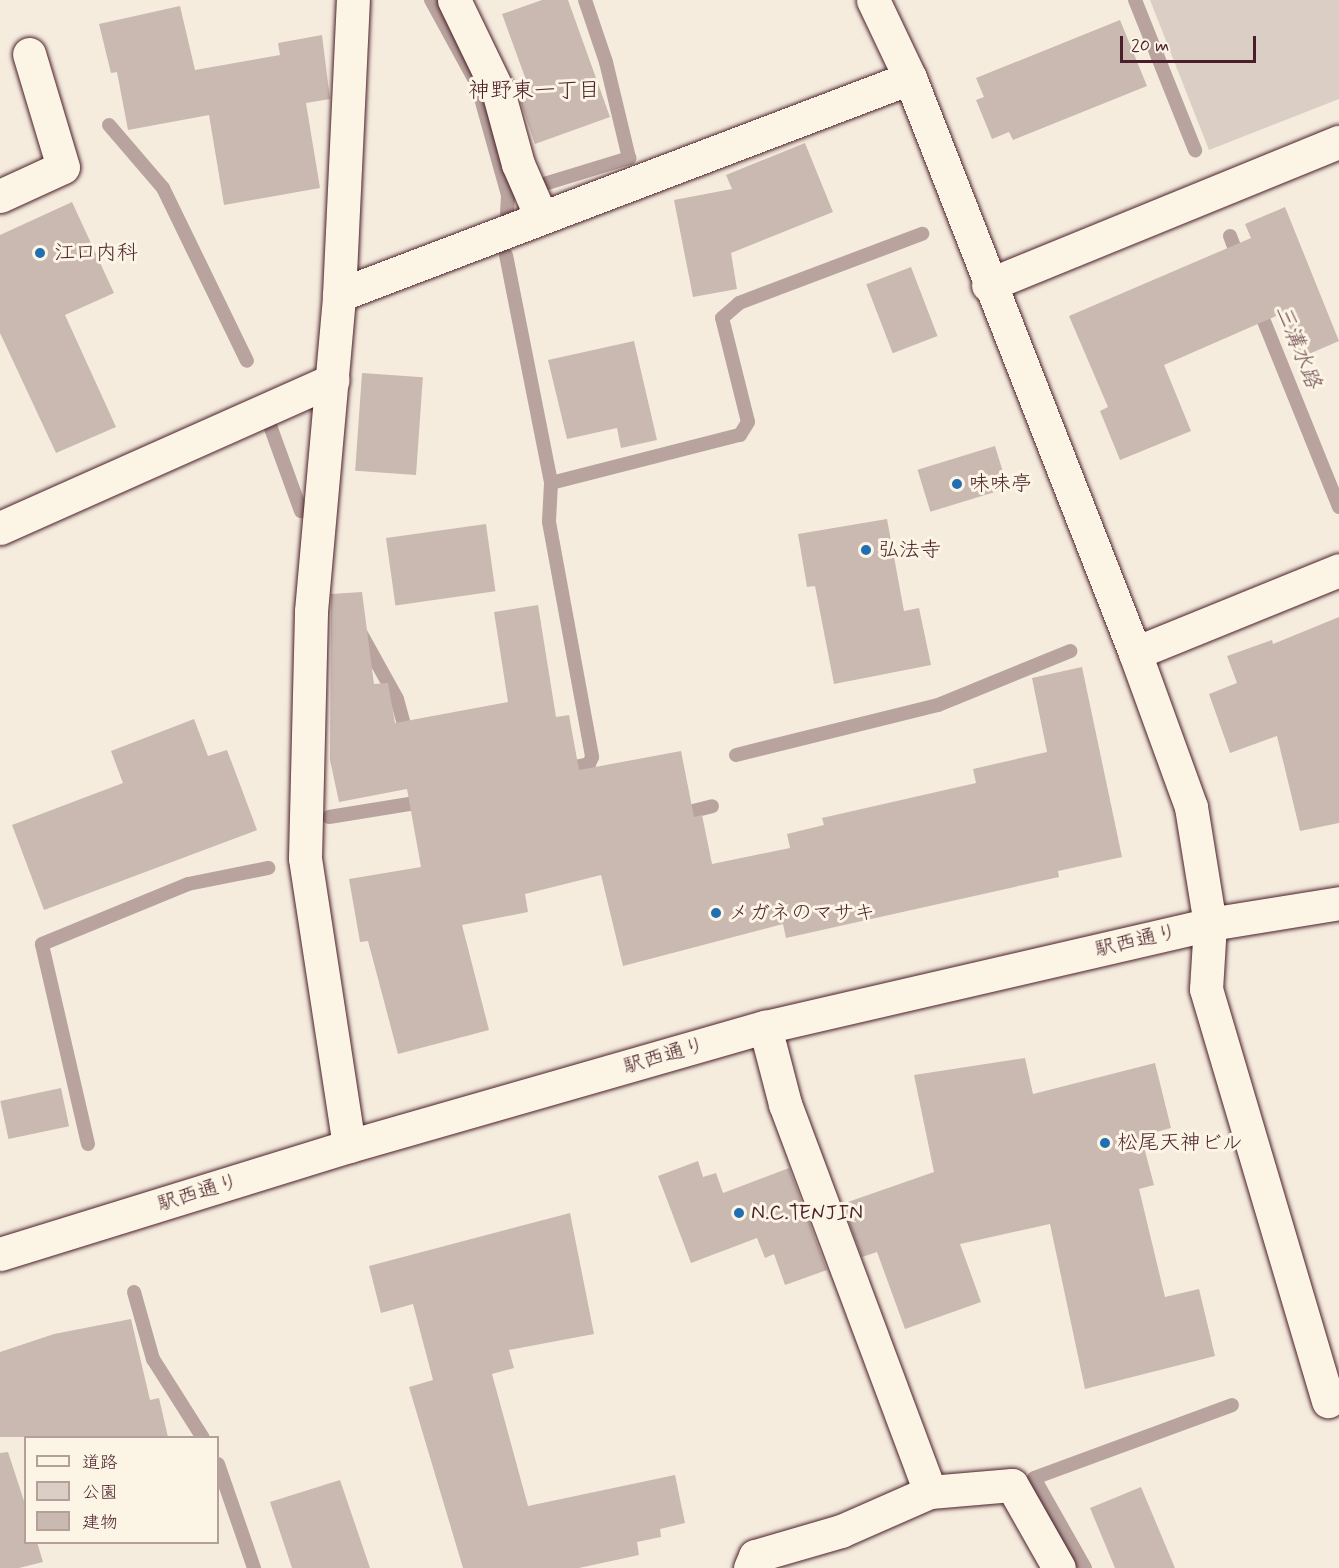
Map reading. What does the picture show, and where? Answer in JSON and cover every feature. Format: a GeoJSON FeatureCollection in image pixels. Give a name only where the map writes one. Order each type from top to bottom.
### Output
{"type":"FeatureCollection","features":[{"type":"Feature","properties":{"kind":"street"},"geometry":{"type":"LineString","coordinates":[[349,1146],[305,858],[311,611],[339,295],[353,0]]}},
{"type":"Feature","properties":{"kind":"street"},"geometry":{"type":"LineString","coordinates":[[454,0],[498,91],[518,164],[541,218]]}},
{"type":"Feature","properties":{"kind":"street"},"geometry":{"type":"LineString","coordinates":[[873,0],[910,78],[988,285],[1135,653],[1191,807],[1210,924],[1206,988],[1328,1401]]}},
{"type":"Feature","properties":{"kind":"street"},"geometry":{"type":"LineString","coordinates":[[0,196],[63,166],[29,54]]}},
{"type":"Feature","properties":{"kind":"street"},"geometry":{"type":"LineString","coordinates":[[339,295],[910,78]]}},
{"type":"Feature","properties":{"kind":"street"},"geometry":{"type":"LineString","coordinates":[[988,285],[1339,142]]}},
{"type":"Feature","properties":{"kind":"street"},"geometry":{"type":"LineString","coordinates":[[0,528],[333,380]]}},
{"type":"Feature","properties":{"kind":"street"},"geometry":{"type":"LineString","coordinates":[[1135,653],[1339,570]]}},
{"type":"Feature","properties":{"kind":"street","name":"駅西通り"},"geometry":{"type":"LineString","coordinates":[[0,1254],[349,1146],[765,1027],[1210,924],[1339,903]]}},
{"type":"Feature","properties":{"kind":"street"},"geometry":{"type":"LineString","coordinates":[[765,1027],[784,1104],[930,1492]]}},
{"type":"Feature","properties":{"kind":"street"},"geometry":{"type":"LineString","coordinates":[[750,1568],[755,1556],[841,1531],[930,1492],[1012,1485],[1059,1568]]}},
{"type":"Feature","properties":{"kind":"green space"},"geometry":{"type":"Polygon","coordinates":[[[1150,0],[1339,0],[1339,99],[1209,150],[1150,0]]]}},
{"type":"Feature","properties":{"kind":"building"},"geometry":{"type":"Polygon","coordinates":[[[542,0],[568,0],[610,117],[535,144],[518,95],[530,91],[502,14],[542,0]]]}},
{"type":"Feature","properties":{"kind":"building"},"geometry":{"type":"Polygon","coordinates":[[[180,6],[195,70],[280,55],[278,43],[322,35],[330,99],[306,103],[320,188],[224,205],[209,115],[128,130],[117,72],[111,73],[99,24],[180,6]]]}},
{"type":"Feature","properties":{"kind":"building"},"geometry":{"type":"Polygon","coordinates":[[[1120,20],[1147,86],[1013,140],[1009,132],[992,139],[976,100],[984,97],[976,78],[1120,20]]]}},
{"type":"Feature","properties":{"kind":"building"},"geometry":{"type":"Polygon","coordinates":[[[805,143],[833,212],[731,253],[737,289],[693,297],[674,200],[732,189],[726,175],[805,143]]]}},
{"type":"Feature","properties":{"kind":"building"},"geometry":{"type":"Polygon","coordinates":[[[72,202],[114,293],[65,315],[116,427],[56,453],[0,333],[0,235],[72,202]]]}},
{"type":"Feature","properties":{"kind":"building"},"geometry":{"type":"Polygon","coordinates":[[[1285,207],[1339,341],[1302,357],[1283,313],[1164,365],[1191,431],[1120,460],[1100,411],[1108,407],[1069,316],[1251,238],[1245,224],[1285,207]]]}},
{"type":"Feature","properties":{"kind":"building"},"geometry":{"type":"Polygon","coordinates":[[[911,267],[938,336],[893,353],[866,284],[911,267]]]}},
{"type":"Feature","properties":{"kind":"building"},"geometry":{"type":"Polygon","coordinates":[[[634,341],[657,440],[621,448],[617,428],[567,439],[548,360],[634,341]]]}},
{"type":"Feature","properties":{"kind":"building"},"geometry":{"type":"Polygon","coordinates":[[[362,373],[423,377],[416,475],[355,471],[362,373]]]}},
{"type":"Feature","properties":{"kind":"building"},"geometry":{"type":"Polygon","coordinates":[[[995,446],[1008,488],[930,512],[918,470],[995,446]]]}},
{"type":"Feature","properties":{"kind":"building"},"geometry":{"type":"Polygon","coordinates":[[[887,519],[904,611],[919,608],[931,665],[834,684],[815,586],[807,587],[798,534],[887,519]]]}},
{"type":"Feature","properties":{"kind":"building"},"geometry":{"type":"Polygon","coordinates":[[[486,524],[495,591],[395,605],[386,538],[486,524]]]}},
{"type":"Feature","properties":{"kind":"building"},"geometry":{"type":"Polygon","coordinates":[[[362,592],[374,684],[388,683],[395,723],[508,702],[494,612],[538,605],[556,717],[569,715],[579,770],[681,751],[694,817],[702,815],[712,864],[790,848],[787,834],[824,825],[822,818],[976,783],[973,769],[1047,752],[1032,678],[1082,667],[1122,857],[1058,871],[1059,877],[786,938],[783,924],[623,966],[601,875],[525,894],[528,912],[462,925],[489,1030],[398,1054],[368,941],[360,942],[349,879],[421,867],[407,789],[339,802],[330,760],[331,594],[362,592]]]}},
{"type":"Feature","properties":{"kind":"building"},"geometry":{"type":"Polygon","coordinates":[[[1339,617],[1339,823],[1300,831],[1277,736],[1230,753],[1209,694],[1237,683],[1227,656],[1272,640],[1273,644],[1339,617]]]}},
{"type":"Feature","properties":{"kind":"building"},"geometry":{"type":"Polygon","coordinates":[[[194,719],[208,756],[227,750],[257,830],[44,910],[12,825],[123,783],[111,751],[194,719]]]}},
{"type":"Feature","properties":{"kind":"building"},"geometry":{"type":"Polygon","coordinates":[[[1025,1058],[1033,1094],[1155,1063],[1171,1128],[1141,1136],[1154,1185],[1139,1189],[1165,1297],[1199,1289],[1215,1356],[1085,1389],[1050,1224],[960,1244],[981,1302],[905,1329],[877,1252],[862,1257],[842,1204],[934,1172],[914,1075],[1025,1058]]]}},
{"type":"Feature","properties":{"kind":"building"},"geometry":{"type":"Polygon","coordinates":[[[61,1088],[69,1126],[8,1139],[0,1101],[61,1088]]]}},
{"type":"Feature","properties":{"kind":"building","name":"N.C.TENJIN"},"geometry":{"type":"Polygon","coordinates":[[[698,1161],[703,1177],[716,1173],[723,1193],[789,1168],[827,1270],[785,1285],[774,1254],[765,1258],[757,1238],[691,1263],[658,1176],[698,1161]]]}},
{"type":"Feature","properties":{"kind":"building"},"geometry":{"type":"Polygon","coordinates":[[[570,1213],[594,1334],[509,1350],[514,1368],[492,1374],[528,1506],[675,1475],[685,1523],[660,1529],[661,1537],[637,1542],[639,1555],[579,1568],[463,1568],[409,1387],[433,1380],[413,1304],[381,1313],[369,1266],[570,1213]]]}},
{"type":"Feature","properties":{"kind":"building"},"geometry":{"type":"Polygon","coordinates":[[[131,1319],[150,1400],[159,1398],[168,1436],[0,1437],[0,1352],[54,1334],[131,1319]]]}},
{"type":"Feature","properties":{"kind":"building"},"geometry":{"type":"Polygon","coordinates":[[[8,1452],[24,1501],[24,1544],[38,1544],[43,1562],[19,1568],[0,1568],[0,1453],[8,1452]]]}},
{"type":"Feature","properties":{"kind":"building"},"geometry":{"type":"Polygon","coordinates":[[[340,1480],[370,1568],[292,1568],[270,1502],[340,1480]]]}},
{"type":"Feature","properties":{"kind":"building"},"geometry":{"type":"Polygon","coordinates":[[[1141,1487],[1175,1568],[1115,1568],[1090,1508],[1141,1487]]]}},
{"type":"Feature","properties":{"kind":"waterway"},"geometry":{"type":"LineString","coordinates":[[431,0],[477,84],[508,195],[507,213]]}},
{"type":"Feature","properties":{"kind":"waterway"},"geometry":{"type":"LineString","coordinates":[[508,195],[629,158],[606,62],[585,0]]}},
{"type":"Feature","properties":{"kind":"waterway","name":"三溝水路"},"geometry":{"type":"LineString","coordinates":[[1135,0],[1195,150]]}},
{"type":"Feature","properties":{"kind":"waterway"},"geometry":{"type":"LineString","coordinates":[[109,125],[163,188],[247,361]]}},
{"type":"Feature","properties":{"kind":"waterway"},"geometry":{"type":"LineString","coordinates":[[551,483],[740,435],[748,422],[722,318],[739,303],[922,234]]}},
{"type":"Feature","properties":{"kind":"waterway","name":"三溝水路"},"geometry":{"type":"LineString","coordinates":[[1230,236],[1240,262]]}},
{"type":"Feature","properties":{"kind":"waterway"},"geometry":{"type":"LineString","coordinates":[[506,255],[551,483],[549,522],[592,757],[589,764],[560,770]]}},
{"type":"Feature","properties":{"kind":"waterway","name":"三溝水路"},"geometry":{"type":"LineString","coordinates":[[1257,304],[1339,507]]}},
{"type":"Feature","properties":{"kind":"waterway"},"geometry":{"type":"LineString","coordinates":[[268,420],[301,511]]}},
{"type":"Feature","properties":{"kind":"waterway"},"geometry":{"type":"LineString","coordinates":[[361,634],[397,699],[408,739]]}},
{"type":"Feature","properties":{"kind":"waterway"},"geometry":{"type":"LineString","coordinates":[[736,755],[938,705],[1070,651]]}},
{"type":"Feature","properties":{"kind":"waterway"},"geometry":{"type":"LineString","coordinates":[[329,817],[428,801]]}},
{"type":"Feature","properties":{"kind":"waterway"},"geometry":{"type":"LineString","coordinates":[[677,815],[712,806]]}},
{"type":"Feature","properties":{"kind":"waterway"},"geometry":{"type":"LineString","coordinates":[[88,1144],[42,944],[188,884],[268,868]]}},
{"type":"Feature","properties":{"kind":"waterway"},"geometry":{"type":"LineString","coordinates":[[134,1292],[153,1359],[202,1436]]}},
{"type":"Feature","properties":{"kind":"waterway"},"geometry":{"type":"LineString","coordinates":[[1085,1568],[1034,1478],[1232,1405]]}},
{"type":"Feature","properties":{"kind":"waterway"},"geometry":{"type":"LineString","coordinates":[[219,1467],[254,1568]]}},
{"type":"Feature","properties":{"kind":"place","name":"江口内科"},"geometry":{"type":"Point","coordinates":[40,253]}},
{"type":"Feature","properties":{"kind":"place","name":"味味亭"},"geometry":{"type":"Point","coordinates":[957,484]}},
{"type":"Feature","properties":{"kind":"place","name":"弘法寺"},"geometry":{"type":"Point","coordinates":[866,550]}},
{"type":"Feature","properties":{"kind":"place","name":"メガネのマサキ"},"geometry":{"type":"Point","coordinates":[716,913]}},
{"type":"Feature","properties":{"kind":"place","name":"松尾天神ビル"},"geometry":{"type":"Point","coordinates":[1105,1143]}},
{"type":"Feature","properties":{"kind":"place","name":"N.C.TENJIN"},"geometry":{"type":"Point","coordinates":[739,1213]}},
{"type":"Feature","properties":{"kind":"district","name":"神野東一丁目"},"geometry":{"type":"Point","coordinates":[534,92]}}]}
